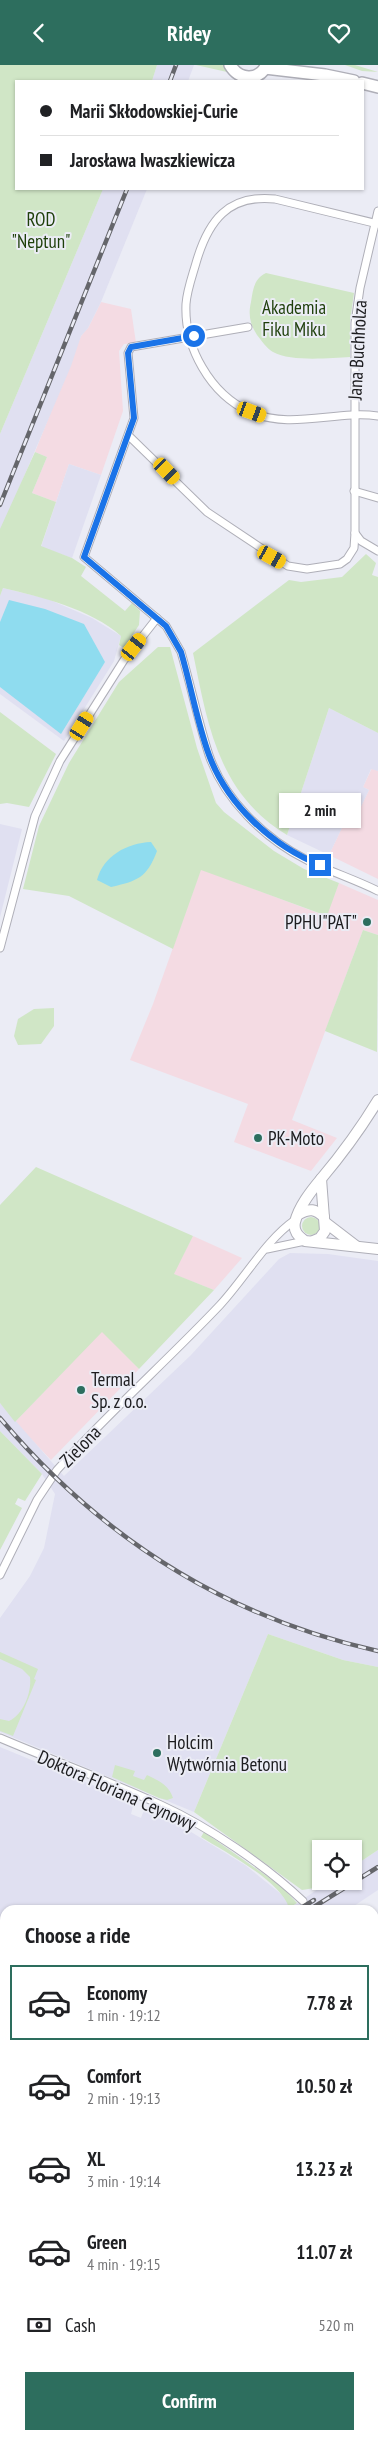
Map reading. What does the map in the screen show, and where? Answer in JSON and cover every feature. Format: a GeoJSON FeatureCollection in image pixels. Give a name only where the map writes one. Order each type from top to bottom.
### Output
{"type":"FeatureCollection","features":[{"type":"Feature","properties":{"kind":"main road"},"geometry":{"type":"LineString","coordinates":[[230,65],[243,77],[256,76],[266,67],[349,80]]}},
{"type":"Feature","properties":{"kind":"main road"},"geometry":{"type":"LineString","coordinates":[[297,65],[325,75]]}},
{"type":"Feature","properties":{"kind":"main road"},"geometry":{"type":"LineString","coordinates":[[364,84],[378,87]]}},
{"type":"Feature","properties":{"kind":"street"},"geometry":{"type":"LineString","coordinates":[[376,223],[275,199],[252,199],[233,206],[215,220],[200,249],[187,295],[186,312],[189,337],[200,364],[215,385],[229,398],[252,412],[283,420],[354,413],[378,416]]}},
{"type":"Feature","properties":{"kind":"street","name":"Jana Buchholza"},"geometry":{"type":"LineString","coordinates":[[129,436],[207,512],[288,566],[307,569],[340,564],[351,554],[354,548],[355,316],[378,211]]}},
{"type":"Feature","properties":{"kind":"street"},"geometry":{"type":"LineString","coordinates":[[248,327],[131,347],[128,353],[134,418],[84,557],[158,618],[174,637],[181,652],[210,756],[221,779],[250,819],[286,848],[305,859],[378,891]]}},
{"type":"Feature","properties":{"kind":"street"},"geometry":{"type":"LineString","coordinates":[[354,491],[378,497]]}},
{"type":"Feature","properties":{"kind":"street"},"geometry":{"type":"LineString","coordinates":[[354,533],[361,541],[378,551]]}},
{"type":"Feature","properties":{"kind":"street"},"geometry":{"type":"LineString","coordinates":[[0,948],[35,816],[60,761],[124,659],[158,618]]}},
{"type":"Feature","properties":{"kind":"street","name":"Zielona"},"geometry":{"type":"LineString","coordinates":[[0,1575],[35,1504],[57,1470],[200,1325],[267,1249],[274,1236],[297,1217],[313,1186],[321,1179],[359,1130],[378,1100]]}},
{"type":"Feature","properties":{"kind":"street"},"geometry":{"type":"LineString","coordinates":[[267,1249],[320,1238],[325,1231],[321,1179]]}},
{"type":"Feature","properties":{"kind":"street"},"geometry":{"type":"LineString","coordinates":[[356,1246],[317,1211],[308,1209],[297,1217],[294,1228],[298,1236],[309,1241],[378,1249]]}},
{"type":"Feature","properties":{"kind":"street","name":"Doktora Floriana Ceynowy"},"geometry":{"type":"LineString","coordinates":[[0,1738],[162,1805],[211,1832],[290,1889],[303,1901]]}},
{"type":"Feature","properties":{"kind":"shaded area"},"geometry":{"type":"Polygon","coordinates":[[[157,65],[194,65],[188,80],[152,80],[157,65]]]}},
{"type":"Feature","properties":{"kind":"shaded area"},"geometry":{"type":"Polygon","coordinates":[[[103,190],[147,190],[101,302],[88,328],[81,336],[71,366],[0,533],[0,434],[103,190]]]}},
{"type":"Feature","properties":{"kind":"shaded area"},"geometry":{"type":"Polygon","coordinates":[[[101,302],[131,309],[136,343],[124,344],[119,351],[123,411],[101,475],[69,464],[56,502],[32,493],[47,457],[35,452],[81,336],[88,328],[101,302]]]}},
{"type":"Feature","properties":{"kind":"shaded area"},"geometry":{"type":"Polygon","coordinates":[[[69,464],[101,475],[72,558],[41,547],[69,464]]]}},
{"type":"Feature","properties":{"kind":"shaded area"},"geometry":{"type":"Polygon","coordinates":[[[3,588],[48,599],[92,618],[121,636],[114,661],[64,741],[0,694],[0,596],[3,588]]]}},
{"type":"Feature","properties":{"kind":"shaded area"},"geometry":{"type":"Polygon","coordinates":[[[329,708],[378,733],[378,771],[371,769],[363,787],[369,790],[355,819],[348,815],[329,855],[287,835],[329,708]]]}},
{"type":"Feature","properties":{"kind":"shaded area"},"geometry":{"type":"Polygon","coordinates":[[[372,768],[378,771],[378,879],[329,855],[348,815],[355,818],[369,790],[363,787],[372,768]]]}},
{"type":"Feature","properties":{"kind":"shaded area"},"geometry":{"type":"Polygon","coordinates":[[[0,824],[22,829],[0,917],[0,824]]]}},
{"type":"Feature","properties":{"kind":"shaded area"},"geometry":{"type":"Polygon","coordinates":[[[201,869],[326,916],[339,883],[378,900],[378,935],[363,930],[292,1120],[337,1138],[311,1171],[234,1142],[248,1104],[130,1060],[153,1004],[201,869]]]}},
{"type":"Feature","properties":{"kind":"shaded area"},"geometry":{"type":"Polygon","coordinates":[[[193,1236],[242,1258],[214,1290],[173,1274],[193,1236]]]}},
{"type":"Feature","properties":{"kind":"shaded area"},"geometry":{"type":"Polygon","coordinates":[[[290,1253],[328,1254],[378,1261],[378,1667],[343,1660],[268,1634],[194,1812],[0,1732],[0,1618],[30,1576],[44,1548],[55,1494],[42,1474],[0,1431],[0,1403],[64,1476],[191,1355],[279,1259],[290,1253]]]}},
{"type":"Feature","properties":{"kind":"shaded area"},"geometry":{"type":"Polygon","coordinates":[[[102,1331],[139,1369],[51,1460],[15,1422],[102,1331]]]}},
{"type":"Feature","properties":{"kind":"shaded area"},"geometry":{"type":"Polygon","coordinates":[[[0,1747],[124,1798],[123,1801],[133,1806],[131,1814],[141,1818],[144,1810],[152,1808],[245,1865],[286,1898],[289,1905],[0,1905],[0,1747]]]}},
{"type":"Feature","properties":{"kind":"shaded area"},"geometry":{"type":"Polygon","coordinates":[[[378,1850],[378,1890],[356,1905],[294,1905],[317,1890],[362,1890],[362,1861],[378,1850]]]}},
{"type":"Feature","properties":{"kind":"green space","name":"ROD \"Neptun\""},"geometry":{"type":"Polygon","coordinates":[[[0,65],[157,65],[152,80],[15,80],[15,190],[103,190],[0,434],[0,65]]]}},
{"type":"Feature","properties":{"kind":"green space"},"geometry":{"type":"Polygon","coordinates":[[[196,65],[224,65],[227,72],[196,65]]]}},
{"type":"Feature","properties":{"kind":"green space"},"geometry":{"type":"Polygon","coordinates":[[[345,65],[355,65],[378,72],[362,71],[345,65]]]}},
{"type":"Feature","properties":{"kind":"green space","name":"Akademia Fiku Miku"},"geometry":{"type":"Polygon","coordinates":[[[266,273],[354,293],[350,322],[350,357],[311,359],[290,357],[273,352],[266,347],[253,327],[250,311],[255,285],[259,278],[266,273]]]}},
{"type":"Feature","properties":{"kind":"green space"},"geometry":{"type":"Polygon","coordinates":[[[35,452],[47,457],[32,493],[56,502],[41,546],[72,558],[86,567],[81,576],[125,611],[132,603],[140,611],[139,625],[124,648],[119,645],[121,636],[95,618],[80,611],[49,600],[3,588],[0,596],[0,529],[35,452]]]}},
{"type":"Feature","properties":{"kind":"green space"},"geometry":{"type":"Polygon","coordinates":[[[366,554],[376,563],[372,575],[378,577],[378,733],[329,708],[287,835],[264,818],[245,799],[231,778],[211,732],[193,653],[289,580],[301,582],[342,577],[366,554]]]}},
{"type":"Feature","properties":{"kind":"green space"},"geometry":{"type":"Polygon","coordinates":[[[158,647],[170,647],[197,748],[216,803],[224,812],[274,851],[304,869],[339,883],[327,916],[201,870],[173,949],[69,896],[23,889],[39,826],[69,763],[119,682],[158,647]]]}},
{"type":"Feature","properties":{"kind":"green space"},"geometry":{"type":"Polygon","coordinates":[[[0,712],[56,754],[29,807],[7,803],[0,804],[0,712]]]}},
{"type":"Feature","properties":{"kind":"green space"},"geometry":{"type":"Polygon","coordinates":[[[363,930],[378,935],[377,1052],[325,1031],[363,930]]]}},
{"type":"Feature","properties":{"kind":"green space"},"geometry":{"type":"Polygon","coordinates":[[[54,1008],[54,1026],[41,1044],[18,1045],[14,1036],[18,1019],[34,1009],[54,1008]]]}},
{"type":"Feature","properties":{"kind":"green space"},"geometry":{"type":"Polygon","coordinates":[[[36,1167],[193,1236],[174,1274],[214,1290],[139,1369],[102,1332],[15,1422],[0,1403],[0,1205],[36,1167]]]}},
{"type":"Feature","properties":{"kind":"green space"},"geometry":{"type":"Polygon","coordinates":[[[311,1217],[317,1220],[320,1226],[317,1232],[311,1235],[305,1232],[302,1226],[305,1220],[311,1217]]]}},
{"type":"Feature","properties":{"kind":"green space"},"geometry":{"type":"Polygon","coordinates":[[[0,1431],[42,1474],[25,1501],[18,1498],[15,1504],[22,1508],[0,1550],[0,1431]]]}},
{"type":"Feature","properties":{"kind":"green space"},"geometry":{"type":"Polygon","coordinates":[[[268,1634],[343,1660],[378,1667],[378,1850],[362,1861],[362,1840],[312,1840],[312,1888],[302,1890],[194,1812],[268,1634]]]}},
{"type":"Feature","properties":{"kind":"green space"},"geometry":{"type":"Polygon","coordinates":[[[0,1652],[38,1669],[34,1679],[36,1680],[13,1736],[0,1731],[0,1719],[9,1721],[18,1714],[28,1696],[30,1677],[22,1669],[0,1659],[0,1652]]]}},
{"type":"Feature","properties":{"kind":"green space"},"geometry":{"type":"Polygon","coordinates":[[[115,1765],[135,1771],[133,1776],[144,1780],[147,1775],[159,1781],[169,1790],[173,1798],[167,1800],[159,1798],[112,1777],[115,1765]]]}},
{"type":"Feature","properties":{"kind":"green space"},"geometry":{"type":"Polygon","coordinates":[[[204,1832],[281,1886],[297,1903],[288,1905],[284,1898],[264,1878],[201,1837],[204,1832]]]}},
{"type":"Feature","properties":{"kind":"water"},"geometry":{"type":"Polygon","coordinates":[[[9,600],[45,609],[84,624],[105,662],[61,734],[0,687],[0,622],[9,600]]]}},
{"type":"Feature","properties":{"kind":"water"},"geometry":{"type":"Polygon","coordinates":[[[151,842],[157,851],[149,867],[140,877],[128,883],[111,887],[97,880],[105,864],[117,852],[133,845],[151,842]]]}},
{"type":"Feature","properties":{"kind":"railway"},"geometry":{"type":"LineString","coordinates":[[170,80],[176,65]]}},
{"type":"Feature","properties":{"kind":"railway"},"geometry":{"type":"LineString","coordinates":[[0,505],[127,190]]}},
{"type":"Feature","properties":{"kind":"railway"},"geometry":{"type":"LineString","coordinates":[[0,1418],[39,1461],[80,1500],[124,1535],[170,1567],[218,1594],[269,1617],[322,1636],[378,1651]]}},
{"type":"Feature","properties":{"kind":"railway"},"geometry":{"type":"LineString","coordinates":[[317,1905],[378,1867]]}},
{"type":"Feature","properties":{"kind":"railway"},"geometry":{"type":"LineString","coordinates":[[306,1905],[314,1900]]}},
{"type":"Feature","properties":{"kind":"place","name":"PPHU\"PAT\""},"geometry":{"type":"Point","coordinates":[367,922]}},
{"type":"Feature","properties":{"kind":"place","name":"PK-Moto"},"geometry":{"type":"Point","coordinates":[258,1138]}},
{"type":"Feature","properties":{"kind":"place","name":"Termal Sp. z o.o."},"geometry":{"type":"Point","coordinates":[81,1390]}},
{"type":"Feature","properties":{"kind":"place","name":"Holcim Wytwórnia Betonu"},"geometry":{"type":"Point","coordinates":[157,1753]}},
{"type":"Feature","properties":{"kind":"route"},"geometry":{"type":"LineString","coordinates":[[194,336],[131,347],[128,353],[134,398],[134,418],[84,557],[86,561],[166,626],[174,637],[181,652],[210,756],[221,779],[250,819],[286,848],[320,865]]}}]}
